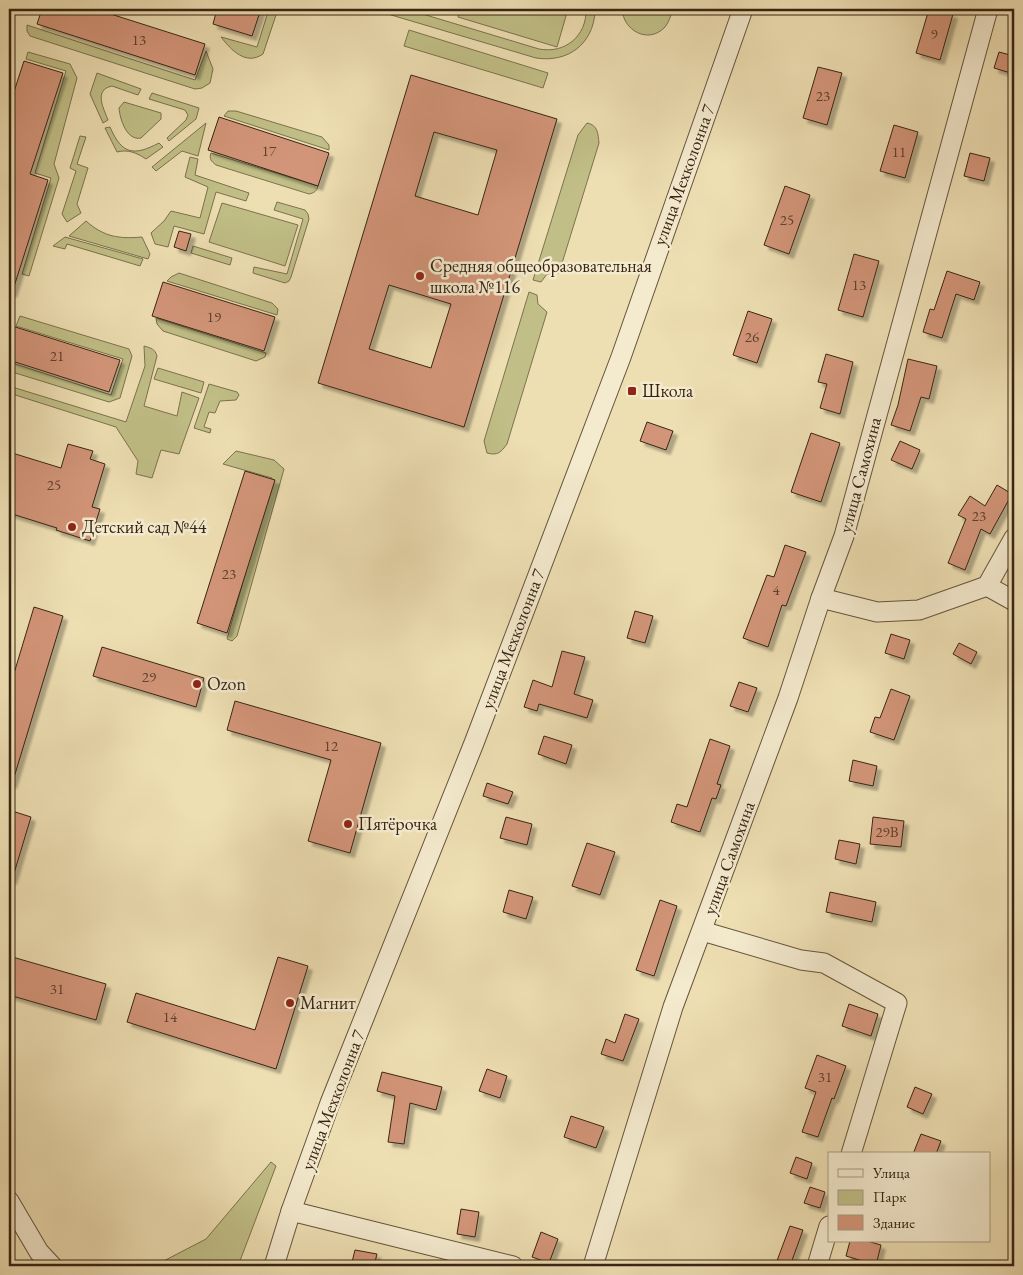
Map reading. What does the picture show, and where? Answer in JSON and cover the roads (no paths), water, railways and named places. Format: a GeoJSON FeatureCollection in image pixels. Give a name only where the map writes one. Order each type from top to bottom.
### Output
{"type":"FeatureCollection","features":[{"type":"Feature","properties":{"kind":"street","name":"улица Мехколонна 7"},"geometry":{"type":"LineString","coordinates":[[274,1266],[330,1103],[474,743],[622,357],[743,9]]}},
{"type":"Feature","properties":{"kind":"street","name":"улица Самохина"},"geometry":{"type":"LineString","coordinates":[[593,1266],[673,1007],[788,698],[844,536],[988,9]]}},
{"type":"Feature","properties":{"kind":"street"},"geometry":{"type":"LineString","coordinates":[[821,598],[877,612],[919,610],[987,586],[1014,538]]}},
{"type":"Feature","properties":{"kind":"street"},"geometry":{"type":"LineString","coordinates":[[987,586],[1014,601]]}},
{"type":"Feature","properties":{"kind":"street","name":"улица Самохина"},"geometry":{"type":"LineString","coordinates":[[702,931],[801,960],[824,962],[897,1003],[852,1152]]}},
{"type":"Feature","properties":{"kind":"street"},"geometry":{"type":"LineString","coordinates":[[9,1201],[39,1252],[52,1266]]}},
{"type":"Feature","properties":{"kind":"street"},"geometry":{"type":"LineString","coordinates":[[291,1212],[512,1266]]}},
{"type":"Feature","properties":{"kind":"street"},"geometry":{"type":"LineString","coordinates":[[817,1266],[828,1229]]}},
{"type":"Feature","properties":{"kind":"place","name":"Средняя общеобразовательная школа №116"},"geometry":{"type":"Point","coordinates":[420,276]}},
{"type":"Feature","properties":{"kind":"place","name":"Школа"},"geometry":{"type":"Point","coordinates":[632,391]}},
{"type":"Feature","properties":{"kind":"place","name":"Детский сад №44"},"geometry":{"type":"Point","coordinates":[72,527]}},
{"type":"Feature","properties":{"kind":"place","name":"Ozon"},"geometry":{"type":"Point","coordinates":[197,684]}},
{"type":"Feature","properties":{"kind":"place","name":"Пятёрочка"},"geometry":{"type":"Point","coordinates":[348,824]}},
{"type":"Feature","properties":{"kind":"place","name":"Магнит"},"geometry":{"type":"Point","coordinates":[290,1003]}}]}
